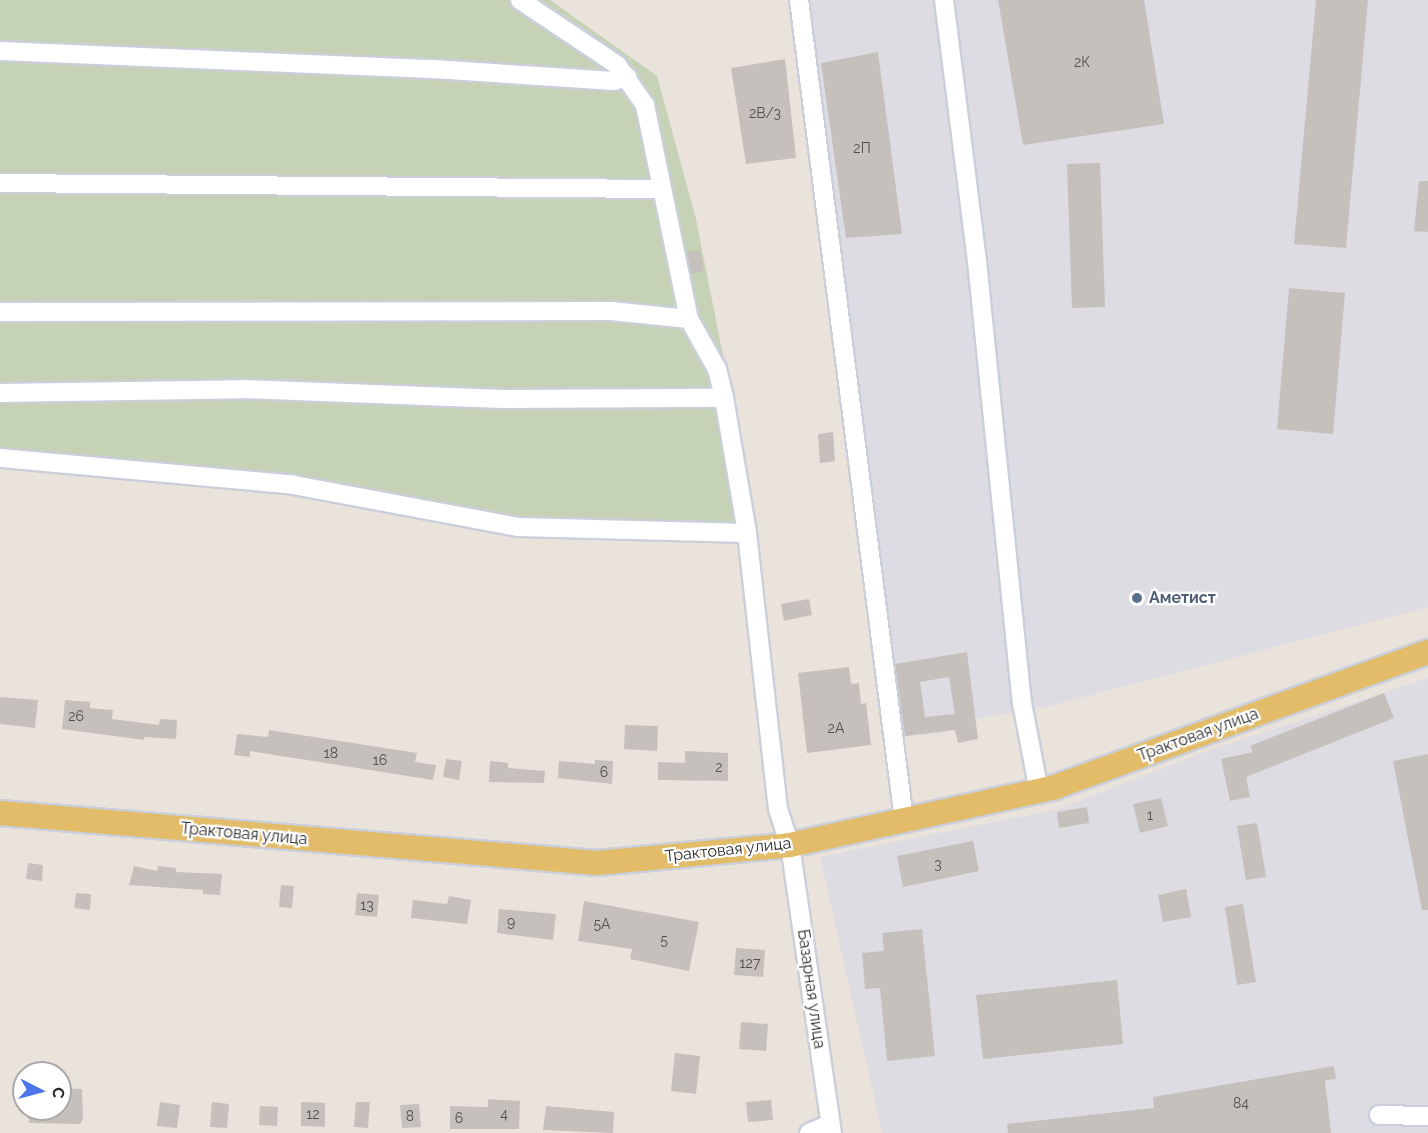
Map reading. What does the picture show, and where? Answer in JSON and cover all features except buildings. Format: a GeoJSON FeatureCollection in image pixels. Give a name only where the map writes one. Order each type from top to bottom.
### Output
{"type":"FeatureCollection","features":[{"type":"Feature","properties":{"kind":"main road","name":"Трактовая улица"},"geometry":{"type":"LineString","coordinates":[[0,813],[597,863],[790,845],[1039,791],[1428,652]]}},
{"type":"Feature","properties":{"kind":"street","name":"Базарная улица"},"geometry":{"type":"LineString","coordinates":[[520,0],[583,40],[617,65],[645,105],[689,319],[717,369],[724,398],[747,534],[778,809],[790,845],[831,1128]]}},
{"type":"Feature","properties":{"kind":"street"},"geometry":{"type":"LineString","coordinates":[[799,0],[904,820]]}},
{"type":"Feature","properties":{"kind":"street"},"geometry":{"type":"LineString","coordinates":[[944,0],[977,261],[1022,703],[1039,791]]}},
{"type":"Feature","properties":{"kind":"street"},"geometry":{"type":"LineString","coordinates":[[0,51],[433,69],[614,81],[627,77]]}},
{"type":"Feature","properties":{"kind":"street"},"geometry":{"type":"LineString","coordinates":[[0,183],[661,189]]}},
{"type":"Feature","properties":{"kind":"street"},"geometry":{"type":"LineString","coordinates":[[0,312],[611,311],[689,319]]}},
{"type":"Feature","properties":{"kind":"street"},"geometry":{"type":"LineString","coordinates":[[0,393],[244,389],[506,399],[724,398]]}},
{"type":"Feature","properties":{"kind":"street"},"geometry":{"type":"LineString","coordinates":[[0,458],[294,485],[518,527],[747,534]]}},
{"type":"Feature","properties":{"kind":"street"},"geometry":{"type":"LineString","coordinates":[[1379,1115],[1428,1116]]}},
{"type":"Feature","properties":{"kind":"street"},"geometry":{"type":"LineString","coordinates":[[809,1133],[831,1128]]}},
{"type":"Feature","properties":{"kind":"shaded area"},"geometry":{"type":"Polygon","coordinates":[[[810,0],[1428,0],[1428,607],[1049,706],[957,722],[944,734],[904,736],[810,0]]]}},
{"type":"Feature","properties":{"kind":"shaded area"},"geometry":{"type":"Polygon","coordinates":[[[1428,678],[1428,1133],[882,1133],[820,857],[1056,810],[1202,753],[1428,678]]]}},
{"type":"Feature","properties":{"kind":"green space"},"geometry":{"type":"Polygon","coordinates":[[[0,0],[550,0],[657,76],[696,219],[759,538],[519,531],[293,489],[0,463],[0,0]]]}},
{"type":"Feature","properties":{"kind":"place","name":"Аметист"},"geometry":{"type":"Point","coordinates":[1137,598]}}]}
